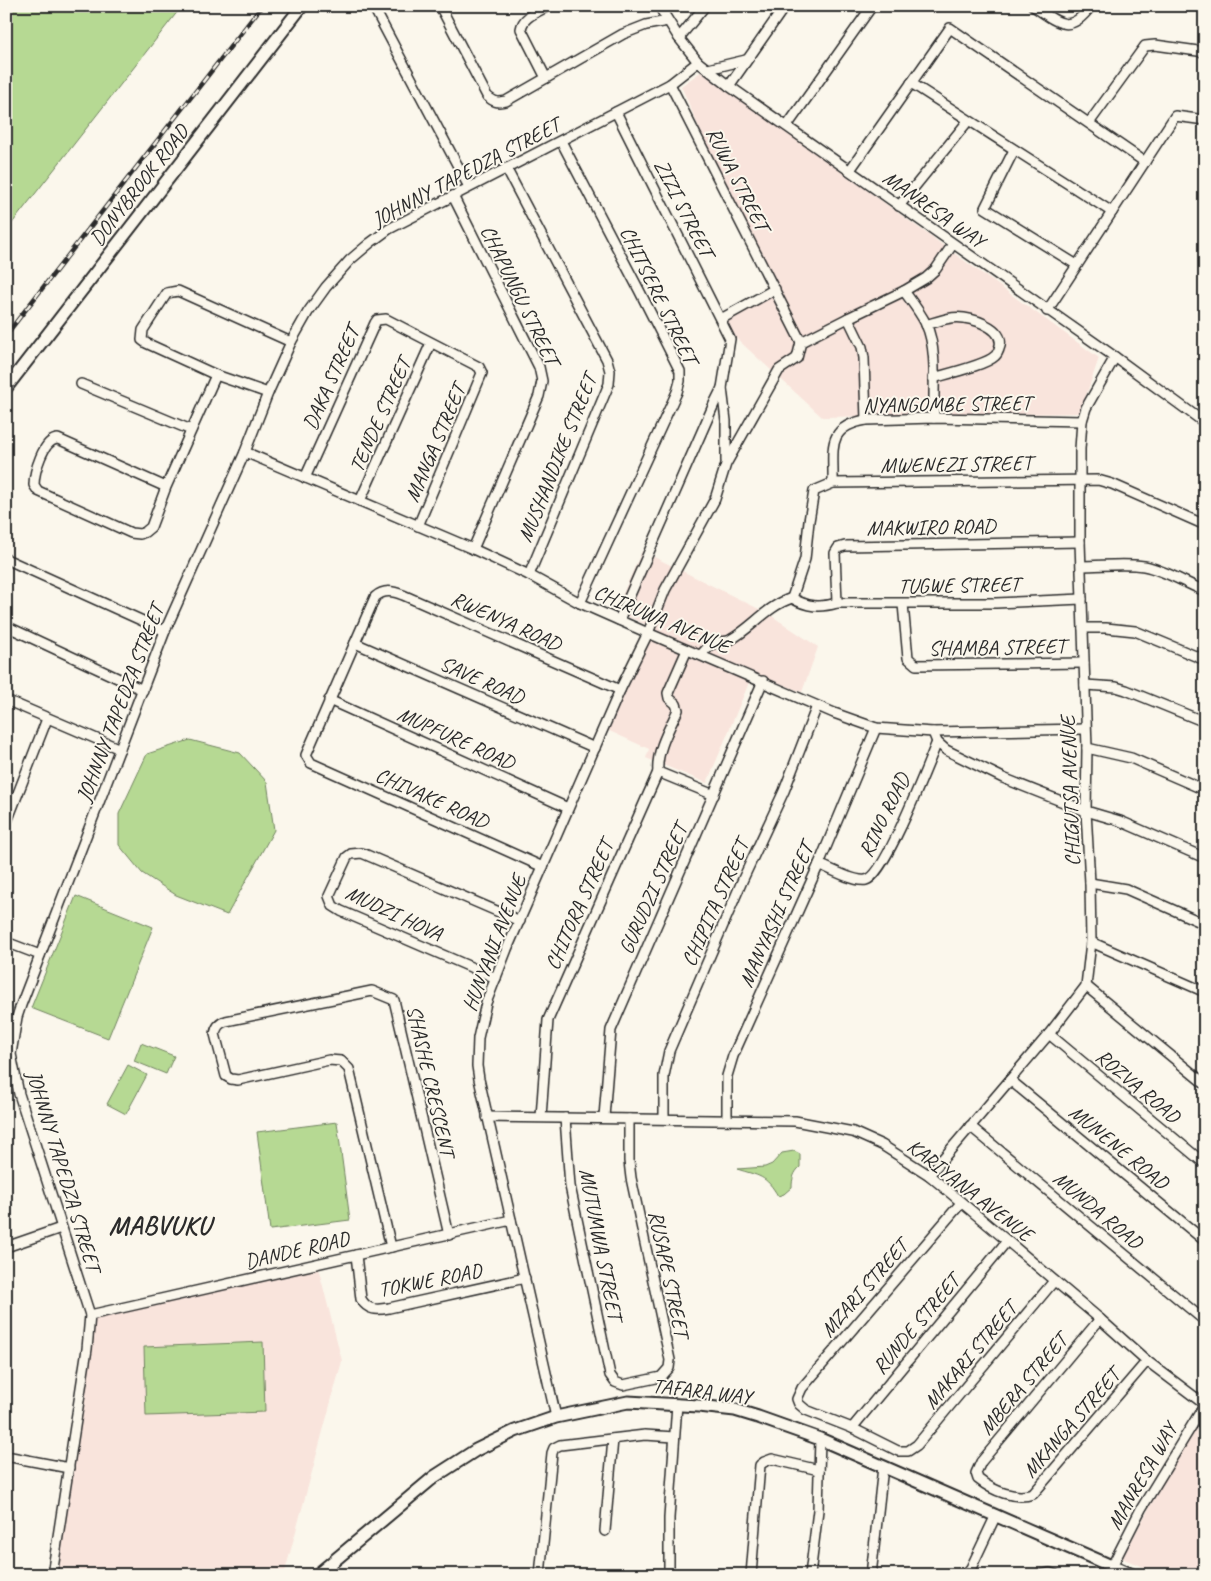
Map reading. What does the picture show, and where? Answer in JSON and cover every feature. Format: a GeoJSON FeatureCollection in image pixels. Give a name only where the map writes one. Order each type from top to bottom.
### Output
{"type":"FeatureCollection","features":[{"type":"Feature","properties":{"kind":"street","name":"DONYBROOK ROAD"},"geometry":{"type":"LineString","coordinates":[[6,388],[302,6]]}},
{"type":"Feature","properties":{"kind":"street"},"geometry":{"type":"LineString","coordinates":[[374,6],[469,187]]}},
{"type":"Feature","properties":{"kind":"street"},"geometry":{"type":"LineString","coordinates":[[440,6],[487,96],[494,102],[506,101],[633,29],[668,21]]}},
{"type":"Feature","properties":{"kind":"street"},"geometry":{"type":"LineString","coordinates":[[546,78],[521,29],[527,18],[548,6]]}},
{"type":"Feature","properties":{"kind":"street","name":"MANRESA WAY"},"geometry":{"type":"LineString","coordinates":[[659,6],[698,62],[708,70],[1047,311],[1115,357],[1205,423]]}},
{"type":"Feature","properties":{"kind":"street"},"geometry":{"type":"LineString","coordinates":[[680,38],[705,6]]}},
{"type":"Feature","properties":{"kind":"street"},"geometry":{"type":"LineString","coordinates":[[730,86],[746,60],[785,6]]}},
{"type":"Feature","properties":{"kind":"street"},"geometry":{"type":"LineString","coordinates":[[787,126],[872,6]]}},
{"type":"Feature","properties":{"kind":"street"},"geometry":{"type":"LineString","coordinates":[[1033,6],[1062,24],[1073,23],[1083,18],[1091,6]]}},
{"type":"Feature","properties":{"kind":"street"},"geometry":{"type":"LineString","coordinates":[[850,170],[950,28],[1145,162]]}},
{"type":"Feature","properties":{"kind":"street"},"geometry":{"type":"LineString","coordinates":[[1089,123],[1145,46],[1155,45],[1205,52]]}},
{"type":"Feature","properties":{"kind":"street"},"geometry":{"type":"LineString","coordinates":[[708,70],[746,60]]}},
{"type":"Feature","properties":{"kind":"street","name":"JOHNNY TAPEDZA STREET"},"geometry":{"type":"LineString","coordinates":[[52,1575],[87,1349],[90,1315],[26,1118],[9,1054],[19,1012],[40,955],[165,631],[245,452],[268,393],[291,342],[312,306],[350,260],[389,229],[670,84],[698,62]]}},
{"type":"Feature","properties":{"kind":"street"},"geometry":{"type":"LineString","coordinates":[[912,83],[968,121],[1112,212]]}},
{"type":"Feature","properties":{"kind":"street","name":"RUWA STREET"},"geometry":{"type":"LineString","coordinates":[[670,84],[801,342]]}},
{"type":"Feature","properties":{"kind":"street","name":"ZIZI STREET"},"geometry":{"type":"LineString","coordinates":[[616,112],[730,339],[722,388]]}},
{"type":"Feature","properties":{"kind":"street"},"geometry":{"type":"LineString","coordinates":[[1047,311],[1175,116],[1205,120]]}},
{"type":"Feature","properties":{"kind":"street"},"geometry":{"type":"LineString","coordinates":[[899,206],[968,121]]}},
{"type":"Feature","properties":{"kind":"street","name":"CHITSERE STREET"},"geometry":{"type":"LineString","coordinates":[[561,141],[680,372],[677,392],[580,603]]}},
{"type":"Feature","properties":{"kind":"street"},"geometry":{"type":"LineString","coordinates":[[1014,150],[985,208],[1077,265]]}},
{"type":"Feature","properties":{"kind":"street","name":"MUSHANDIKE STREET"},"geometry":{"type":"LineString","coordinates":[[506,168],[607,360],[610,371],[609,384],[594,423],[529,575]]}},
{"type":"Feature","properties":{"kind":"street","name":"CHAPUNGU STREET"},"geometry":{"type":"LineString","coordinates":[[453,196],[539,367],[542,381],[539,396],[473,548]]}},
{"type":"Feature","properties":{"kind":"street"},"geometry":{"type":"LineString","coordinates":[[726,464],[779,370],[797,358],[801,342],[904,291],[932,274],[953,244]]}},
{"type":"Feature","properties":{"kind":"street"},"geometry":{"type":"LineString","coordinates":[[721,319],[775,289]]}},
{"type":"Feature","properties":{"kind":"street"},"geometry":{"type":"LineString","coordinates":[[268,393],[216,375],[146,344],[142,340],[143,330],[167,293],[178,291],[291,342]]}},
{"type":"Feature","properties":{"kind":"street"},"geometry":{"type":"LineString","coordinates":[[904,291],[926,325],[932,351],[934,418]]}},
{"type":"Feature","properties":{"kind":"street"},"geometry":{"type":"LineString","coordinates":[[848,318],[862,346],[866,420]]}},
{"type":"Feature","properties":{"kind":"street"},"geometry":{"type":"LineString","coordinates":[[926,325],[945,318],[963,318],[976,321],[991,328],[1000,337],[1000,347],[996,356],[933,378]]}},
{"type":"Feature","properties":{"kind":"street","name":"DAKA STREET"},"geometry":{"type":"LineString","coordinates":[[305,478],[377,320],[386,319],[431,343]]}},
{"type":"Feature","properties":{"kind":"street","name":"TENDE STREET"},"geometry":{"type":"LineString","coordinates":[[360,501],[431,343]]}},
{"type":"Feature","properties":{"kind":"street","name":"MANGA STREET"},"geometry":{"type":"LineString","coordinates":[[418,526],[482,376],[482,370],[479,367],[431,343]]}},
{"type":"Feature","properties":{"kind":"street","name":"CHIGUTSA AVENUE"},"geometry":{"type":"LineString","coordinates":[[1086,986],[1091,942],[1080,542],[1082,421],[1093,396],[1115,357]]}},
{"type":"Feature","properties":{"kind":"street"},"geometry":{"type":"LineString","coordinates":[[166,487],[58,438],[48,442],[39,462],[34,485],[38,491],[131,533],[140,534],[145,532],[151,527],[166,487],[216,375]]}},
{"type":"Feature","properties":{"kind":"street"},"geometry":{"type":"LineString","coordinates":[[81,384],[191,430]]}},
{"type":"Feature","properties":{"kind":"street"},"geometry":{"type":"LineString","coordinates":[[722,388],[726,421],[726,464]]}},
{"type":"Feature","properties":{"kind":"street"},"geometry":{"type":"LineString","coordinates":[[619,620],[722,388]]}},
{"type":"Feature","properties":{"kind":"street","name":"NYANGOMBE STREET"},"geometry":{"type":"LineString","coordinates":[[834,483],[834,443],[836,435],[848,424],[866,420],[934,418],[1082,421]]}},
{"type":"Feature","properties":{"kind":"street","name":"CHIRUWA AVENUE"},"geometry":{"type":"LineString","coordinates":[[245,452],[473,548],[529,575],[580,603],[648,633],[817,706],[876,728],[933,732],[1085,729]]}},
{"type":"Feature","properties":{"kind":"street","name":"HUNYANI AVENUE"},"geometry":{"type":"LineString","coordinates":[[556,1417],[487,1117],[478,1066],[478,1038],[486,1003],[568,808],[620,690],[648,633],[665,590],[715,499],[726,464]]}},
{"type":"Feature","properties":{"kind":"street","name":"MWENEZI STREET"},"geometry":{"type":"LineString","coordinates":[[834,483],[1098,480],[1112,484],[1205,525]]}},
{"type":"Feature","properties":{"kind":"street"},"geometry":{"type":"LineString","coordinates":[[701,655],[709,645],[727,641],[741,634],[764,613],[785,600],[792,598],[805,559],[808,521],[814,491],[834,483]]}},
{"type":"Feature","properties":{"kind":"street","name":"MAKWIRO ROAD"},"geometry":{"type":"LineString","coordinates":[[837,603],[835,553],[838,548],[844,546],[1080,542]]}},
{"type":"Feature","properties":{"kind":"street"},"geometry":{"type":"LineString","coordinates":[[6,559],[165,631]]}},
{"type":"Feature","properties":{"kind":"street"},"geometry":{"type":"LineString","coordinates":[[1082,566],[1145,566],[1205,592]]}},
{"type":"Feature","properties":{"kind":"street","name":"RWENYA ROAD"},"geometry":{"type":"LineString","coordinates":[[355,643],[376,595],[389,591],[403,595],[620,690]]}},
{"type":"Feature","properties":{"kind":"street","name":"TUGWE STREET"},"geometry":{"type":"LineString","coordinates":[[792,598],[808,605],[824,607],[837,603],[996,603],[1082,599]]}},
{"type":"Feature","properties":{"kind":"street","name":"SHAMBA STREET"},"geometry":{"type":"LineString","coordinates":[[903,604],[908,658],[916,665],[1084,663]]}},
{"type":"Feature","properties":{"kind":"street"},"geometry":{"type":"LineString","coordinates":[[6,626],[143,690]]}},
{"type":"Feature","properties":{"kind":"street"},"geometry":{"type":"LineString","coordinates":[[1083,628],[1130,630],[1205,660]]}},
{"type":"Feature","properties":{"kind":"street"},"geometry":{"type":"LineString","coordinates":[[329,700],[355,643]]}},
{"type":"Feature","properties":{"kind":"street","name":"SAVE ROAD"},"geometry":{"type":"LineString","coordinates":[[355,643],[595,748]]}},
{"type":"Feature","properties":{"kind":"street","name":"CHITORA STREET"},"geometry":{"type":"LineString","coordinates":[[541,1117],[548,1020],[600,898],[658,772],[657,762],[678,710],[676,704],[669,698],[668,693],[687,650]]}},
{"type":"Feature","properties":{"kind":"street","name":"GURUDZI STREET"},"geometry":{"type":"LineString","coordinates":[[604,1118],[611,1030],[762,681]]}},
{"type":"Feature","properties":{"kind":"street"},"geometry":{"type":"LineString","coordinates":[[1085,685],[1116,687],[1126,690],[1205,722]]}},
{"type":"Feature","properties":{"kind":"street"},"geometry":{"type":"LineString","coordinates":[[6,700],[120,749]]}},
{"type":"Feature","properties":{"kind":"street","name":"CHIVAKE ROAD"},"geometry":{"type":"LineString","coordinates":[[329,700],[306,755],[314,765],[543,867]]}},
{"type":"Feature","properties":{"kind":"street","name":"MUPFURE ROAD"},"geometry":{"type":"LineString","coordinates":[[329,700],[568,808]]}},
{"type":"Feature","properties":{"kind":"street","name":"CHIPITA STREET"},"geometry":{"type":"LineString","coordinates":[[664,1118],[664,1076],[669,1051],[743,879],[784,791],[817,706]]}},
{"type":"Feature","properties":{"kind":"street"},"geometry":{"type":"LineString","coordinates":[[6,824],[47,719]]}},
{"type":"Feature","properties":{"kind":"street","name":"MANYASHI STREET"},"geometry":{"type":"LineString","coordinates":[[727,1120],[727,1076],[733,1056],[819,864],[876,728]]}},
{"type":"Feature","properties":{"kind":"street"},"geometry":{"type":"LineString","coordinates":[[933,732],[937,742],[946,750],[1003,778],[1086,811],[1113,818],[1205,858]]}},
{"type":"Feature","properties":{"kind":"street","name":"RINO ROAD"},"geometry":{"type":"LineString","coordinates":[[819,864],[858,880],[866,880],[873,876],[883,862],[896,836],[937,742]]}},
{"type":"Feature","properties":{"kind":"street"},"geometry":{"type":"LineString","coordinates":[[1086,748],[1131,758],[1205,790]]}},
{"type":"Feature","properties":{"kind":"street"},"geometry":{"type":"LineString","coordinates":[[658,772],[714,795]]}},
{"type":"Feature","properties":{"kind":"street","name":"MUDZI HOVA"},"geometry":{"type":"LineString","coordinates":[[496,978],[341,911],[333,906],[330,896],[347,857],[351,854],[362,853],[520,921]]}},
{"type":"Feature","properties":{"kind":"street"},"geometry":{"type":"LineString","coordinates":[[1090,883],[1126,889],[1205,924]]}},
{"type":"Feature","properties":{"kind":"street"},"geometry":{"type":"LineString","coordinates":[[6,942],[40,955]]}},
{"type":"Feature","properties":{"kind":"street"},"geometry":{"type":"LineString","coordinates":[[1091,942],[1205,992]]}},
{"type":"Feature","properties":{"kind":"street"},"geometry":{"type":"LineString","coordinates":[[928,1175],[1049,1034],[1086,986],[1205,1084]]}},
{"type":"Feature","properties":{"kind":"street","name":"SHASHE CRESCENT"},"geometry":{"type":"LineString","coordinates":[[391,1247],[349,1069],[341,1061],[329,1060],[238,1080],[231,1079],[226,1076],[215,1034],[216,1028],[219,1025],[226,1021],[372,991],[394,1000],[449,1235]]}},
{"type":"Feature","properties":{"kind":"street","name":"ROZVA ROAD"},"geometry":{"type":"LineString","coordinates":[[1049,1034],[1205,1164]]}},
{"type":"Feature","properties":{"kind":"street","name":"MUNENE ROAD"},"geometry":{"type":"LineString","coordinates":[[1010,1080],[1205,1241]]}},
{"type":"Feature","properties":{"kind":"street","name":"KARIYANA AVENUE"},"geometry":{"type":"LineString","coordinates":[[487,1117],[795,1121],[846,1130],[882,1145],[928,1175],[1100,1319],[1147,1361],[1205,1404]]}},
{"type":"Feature","properties":{"kind":"street","name":"MUTUMWA STREET"},"geometry":{"type":"LineString","coordinates":[[565,1118],[570,1186],[610,1375]]}},
{"type":"Feature","properties":{"kind":"street","name":"RUSAPE STREET"},"geometry":{"type":"LineString","coordinates":[[610,1375],[615,1382],[623,1385],[661,1377],[669,1368],[669,1356],[631,1178],[629,1119]]}},
{"type":"Feature","properties":{"kind":"street","name":"MUNDA ROAD"},"geometry":{"type":"LineString","coordinates":[[970,1126],[1205,1321]]}},
{"type":"Feature","properties":{"kind":"street","name":"MZARI STREET"},"geometry":{"type":"LineString","coordinates":[[852,1428],[806,1410],[798,1404],[797,1399],[802,1388],[961,1203]]}},
{"type":"Feature","properties":{"kind":"street","name":"DANDE ROAD"},"geometry":{"type":"LineString","coordinates":[[90,1315],[511,1220]]}},
{"type":"Feature","properties":{"kind":"street"},"geometry":{"type":"LineString","coordinates":[[6,1247],[61,1228]]}},
{"type":"Feature","properties":{"kind":"street","name":"RUNDE STREET"},"geometry":{"type":"LineString","coordinates":[[852,1428],[1007,1241]]}},
{"type":"Feature","properties":{"kind":"street","name":"TOKWE ROAD"},"geometry":{"type":"LineString","coordinates":[[356,1255],[361,1299],[364,1305],[373,1309],[389,1308],[525,1278]]}},
{"type":"Feature","properties":{"kind":"street","name":"MAKARI STREET"},"geometry":{"type":"LineString","coordinates":[[852,1428],[898,1451],[905,1452],[910,1450],[1054,1281]]}},
{"type":"Feature","properties":{"kind":"street","name":"MBERA STREET"},"geometry":{"type":"LineString","coordinates":[[1015,1496],[982,1482],[976,1477],[976,1473],[993,1447],[1100,1319]]}},
{"type":"Feature","properties":{"kind":"street","name":"MKANGA STREET"},"geometry":{"type":"LineString","coordinates":[[1015,1496],[1021,1497],[1033,1494],[1147,1361]]}},
{"type":"Feature","properties":{"kind":"street","name":"TAFARA WAY"},"geometry":{"type":"LineString","coordinates":[[317,1575],[412,1494],[452,1464],[501,1437],[556,1417],[628,1402],[677,1404],[735,1410],[820,1439],[1132,1575]]}},
{"type":"Feature","properties":{"kind":"street"},"geometry":{"type":"LineString","coordinates":[[669,1575],[668,1545],[677,1404]]}},
{"type":"Feature","properties":{"kind":"street","name":"MANRESA WAY"},"geometry":{"type":"LineString","coordinates":[[1112,1566],[1141,1509],[1205,1404]]}},
{"type":"Feature","properties":{"kind":"street"},"geometry":{"type":"LineString","coordinates":[[540,1575],[554,1448],[560,1444],[645,1435],[674,1437]]}},
{"type":"Feature","properties":{"kind":"street"},"geometry":{"type":"LineString","coordinates":[[605,1531],[613,1439]]}},
{"type":"Feature","properties":{"kind":"street"},"geometry":{"type":"LineString","coordinates":[[810,1575],[818,1510],[820,1439]]}},
{"type":"Feature","properties":{"kind":"street"},"geometry":{"type":"LineString","coordinates":[[6,1456],[69,1468]]}},
{"type":"Feature","properties":{"kind":"street"},"geometry":{"type":"LineString","coordinates":[[751,1575],[761,1464],[772,1459],[820,1470]]}},
{"type":"Feature","properties":{"kind":"street"},"geometry":{"type":"LineString","coordinates":[[871,1575],[882,1467]]}},
{"type":"Feature","properties":{"kind":"street"},"geometry":{"type":"LineString","coordinates":[[965,1575],[971,1568],[996,1515]]}},
{"type":"Feature","properties":{"kind":"street"},"geometry":{"type":"LineString","coordinates":[[1040,1575],[1050,1573],[1056,1575]]}},
{"type":"Feature","properties":{"kind":"shaded area"},"geometry":{"type":"Polygon","coordinates":[[[702,71],[1099,358],[1080,413],[822,417],[736,338],[726,319],[771,293],[681,86],[702,71]]]}},
{"type":"Feature","properties":{"kind":"shaded area"},"geometry":{"type":"Polygon","coordinates":[[[642,551],[769,614],[818,647],[802,692],[753,673],[707,783],[646,758],[649,749],[605,729],[652,627],[615,611],[642,551]]]}},
{"type":"Feature","properties":{"kind":"shaded area"},"geometry":{"type":"Polygon","coordinates":[[[318,1267],[342,1361],[284,1575],[53,1575],[91,1317],[318,1267]]]}},
{"type":"Feature","properties":{"kind":"shaded area"},"geometry":{"type":"Polygon","coordinates":[[[1205,1405],[1205,1575],[1161,1575],[1122,1558],[1205,1405]]]}},
{"type":"Feature","properties":{"kind":"green space"},"geometry":{"type":"Polygon","coordinates":[[[6,6],[182,6],[6,231],[6,6]]]}},
{"type":"Feature","properties":{"kind":"green space"},"geometry":{"type":"Polygon","coordinates":[[[190,740],[240,753],[267,782],[274,830],[227,915],[176,895],[142,873],[119,845],[119,814],[147,754],[190,740]]]}},
{"type":"Feature","properties":{"kind":"green space"},"geometry":{"type":"Polygon","coordinates":[[[76,896],[153,927],[108,1038],[31,1008],[76,896]]]}},
{"type":"Feature","properties":{"kind":"green space"},"geometry":{"type":"Polygon","coordinates":[[[141,1043],[174,1056],[166,1074],[134,1061],[141,1043]]]}},
{"type":"Feature","properties":{"kind":"green space"},"geometry":{"type":"Polygon","coordinates":[[[128,1065],[147,1075],[126,1114],[107,1104],[128,1065]]]}},
{"type":"Feature","properties":{"kind":"green space"},"geometry":{"type":"Polygon","coordinates":[[[337,1122],[350,1220],[270,1230],[257,1132],[337,1122]]]}},
{"type":"Feature","properties":{"kind":"green space"},"geometry":{"type":"Polygon","coordinates":[[[794,1151],[800,1154],[800,1167],[792,1181],[792,1187],[784,1194],[778,1196],[766,1180],[737,1169],[765,1167],[772,1164],[782,1153],[794,1151]]]}},
{"type":"Feature","properties":{"kind":"green space"},"geometry":{"type":"Polygon","coordinates":[[[263,1342],[265,1412],[146,1416],[144,1347],[263,1342]]]}},
{"type":"Feature","properties":{"kind":"railway"},"geometry":{"type":"LineString","coordinates":[[6,335],[262,6]]}},
{"type":"Feature","properties":{"kind":"district","name":"MABVUKU"},"geometry":{"type":"Point","coordinates":[160,1225]}}]}
